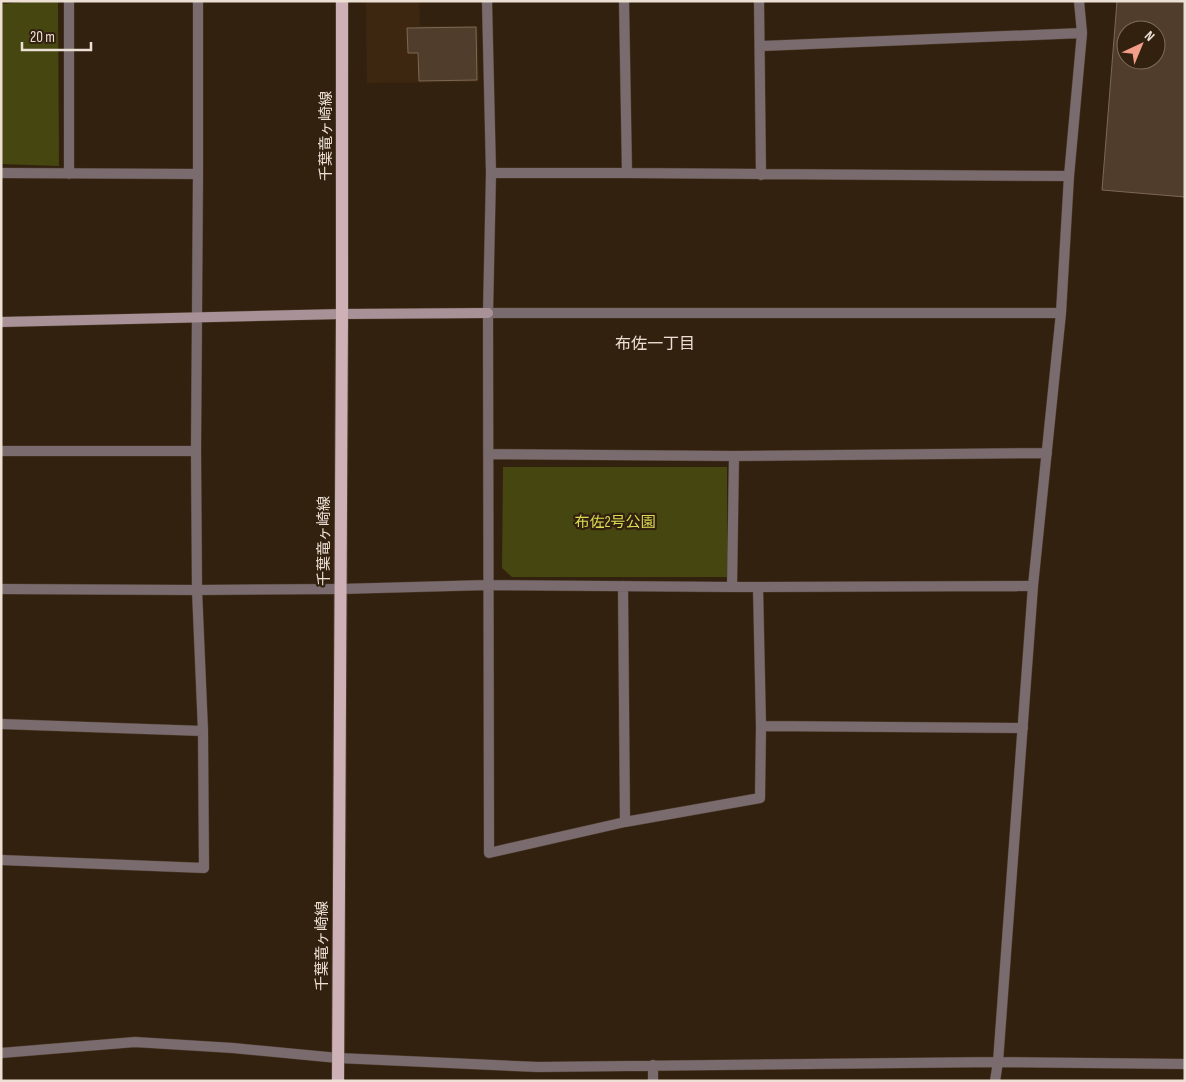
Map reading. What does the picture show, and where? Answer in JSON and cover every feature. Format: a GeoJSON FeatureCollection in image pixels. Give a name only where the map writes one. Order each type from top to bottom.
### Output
{"type":"FeatureCollection","features":[{"type":"Feature","properties":{"kind":"main road","name":"千葉竜ヶ崎線"},"geometry":{"type":"LineString","coordinates":[[338,1081],[342,1]]}},
{"type":"Feature","properties":{"kind":"street"},"geometry":{"type":"LineString","coordinates":[[68,1],[69,174]]}},
{"type":"Feature","properties":{"kind":"street"},"geometry":{"type":"LineString","coordinates":[[1,860],[204,868],[204,730],[197,590],[196,451],[198,1]]}},
{"type":"Feature","properties":{"kind":"street"},"geometry":{"type":"LineString","coordinates":[[487,1],[491,174],[488,313],[489,853],[625,822],[760,798],[761,726],[758,587]]}},
{"type":"Feature","properties":{"kind":"street"},"geometry":{"type":"LineString","coordinates":[[624,1],[627,173]]}},
{"type":"Feature","properties":{"kind":"street"},"geometry":{"type":"LineString","coordinates":[[759,1],[761,174]]}},
{"type":"Feature","properties":{"kind":"street"},"geometry":{"type":"LineString","coordinates":[[995,1081],[998,1062],[1033,586],[1061,313],[1069,176],[1082,33],[1079,1]]}},
{"type":"Feature","properties":{"kind":"street"},"geometry":{"type":"LineString","coordinates":[[760,46],[1082,33]]}},
{"type":"Feature","properties":{"kind":"street"},"geometry":{"type":"LineString","coordinates":[[1,173],[198,174]]}},
{"type":"Feature","properties":{"kind":"street"},"geometry":{"type":"LineString","coordinates":[[491,174],[1069,176]]}},
{"type":"Feature","properties":{"kind":"street"},"geometry":{"type":"LineString","coordinates":[[1,322],[342,314],[1061,313]]}},
{"type":"Feature","properties":{"kind":"street"},"geometry":{"type":"LineString","coordinates":[[1,451],[196,451]]}},
{"type":"Feature","properties":{"kind":"street"},"geometry":{"type":"LineString","coordinates":[[489,454],[734,456],[1047,453]]}},
{"type":"Feature","properties":{"kind":"street"},"geometry":{"type":"LineString","coordinates":[[732,588],[734,456]]}},
{"type":"Feature","properties":{"kind":"street"},"geometry":{"type":"LineString","coordinates":[[1,589],[340,589],[488,585],[732,588],[1033,586]]}},
{"type":"Feature","properties":{"kind":"street"},"geometry":{"type":"LineString","coordinates":[[623,586],[625,822]]}},
{"type":"Feature","properties":{"kind":"street"},"geometry":{"type":"LineString","coordinates":[[1,724],[204,730]]}},
{"type":"Feature","properties":{"kind":"street"},"geometry":{"type":"LineString","coordinates":[[761,726],[1022,728]]}},
{"type":"Feature","properties":{"kind":"street"},"geometry":{"type":"LineString","coordinates":[[1,1053],[135,1042],[234,1048],[338,1058],[538,1067],[998,1062],[1185,1064]]}},
{"type":"Feature","properties":{"kind":"street"},"geometry":{"type":"LineString","coordinates":[[653,1065],[653,1081]]}},
{"type":"Feature","properties":{"kind":"shaded area"},"geometry":{"type":"Polygon","coordinates":[[[366,1],[419,1],[420,26],[478,26],[479,82],[367,83],[366,1]]]}},
{"type":"Feature","properties":{"kind":"green space"},"geometry":{"type":"Polygon","coordinates":[[[58,1],[59,166],[1,164],[1,4],[58,1]]]}},
{"type":"Feature","properties":{"kind":"green space","name":"布佐2号公園"},"geometry":{"type":"Polygon","coordinates":[[[503,467],[727,467],[727,577],[512,577],[502,568],[503,467]]]}},
{"type":"Feature","properties":{"kind":"building"},"geometry":{"type":"Polygon","coordinates":[[[1117,1],[1185,1],[1185,197],[1102,190],[1117,1]]]}},
{"type":"Feature","properties":{"kind":"building"},"geometry":{"type":"Polygon","coordinates":[[[476,27],[477,80],[419,81],[418,53],[408,53],[407,28],[476,27]]]}},
{"type":"Feature","properties":{"kind":"district","name":"布佐一丁目"},"geometry":{"type":"Point","coordinates":[655,343]}}]}
